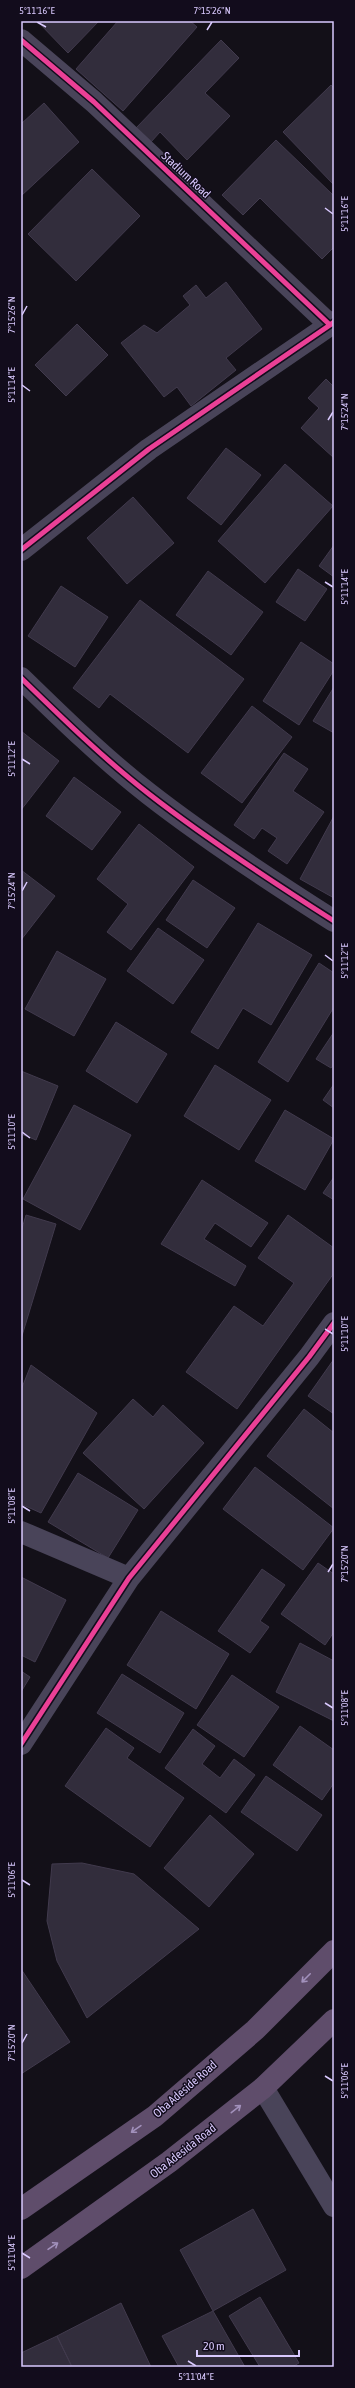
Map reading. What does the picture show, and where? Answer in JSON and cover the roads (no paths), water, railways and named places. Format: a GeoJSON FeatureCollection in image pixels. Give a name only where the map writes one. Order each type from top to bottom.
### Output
{"type":"FeatureCollection","features":[{"type":"Feature","properties":{"kind":"main road","name":"Oba Adeside Road"},"geometry":{"type":"LineString","coordinates":[[21,2209],[155,2116],[255,2030],[334,1951]]}},
{"type":"Feature","properties":{"kind":"main road","name":"Oba Adesida Road"},"geometry":{"type":"LineString","coordinates":[[21,2268],[169,2162],[263,2088],[334,2020]]}},
{"type":"Feature","properties":{"kind":"street","name":"Stadium Road"},"geometry":{"type":"LineString","coordinates":[[21,40],[94,102],[332,324]]}},
{"type":"Feature","properties":{"kind":"street"},"geometry":{"type":"LineString","coordinates":[[21,550],[149,450],[332,324]]}},
{"type":"Feature","properties":{"kind":"street"},"geometry":{"type":"LineString","coordinates":[[21,678],[50,707],[149,793],[261,874],[334,921]]}},
{"type":"Feature","properties":{"kind":"street"},"geometry":{"type":"LineString","coordinates":[[21,1744],[129,1578],[309,1357],[334,1324]]}},
{"type":"Feature","properties":{"kind":"street"},"geometry":{"type":"LineString","coordinates":[[21,1532],[129,1578]]}},
{"type":"Feature","properties":{"kind":"street"},"geometry":{"type":"LineString","coordinates":[[263,2088],[334,2206]]}}]}
